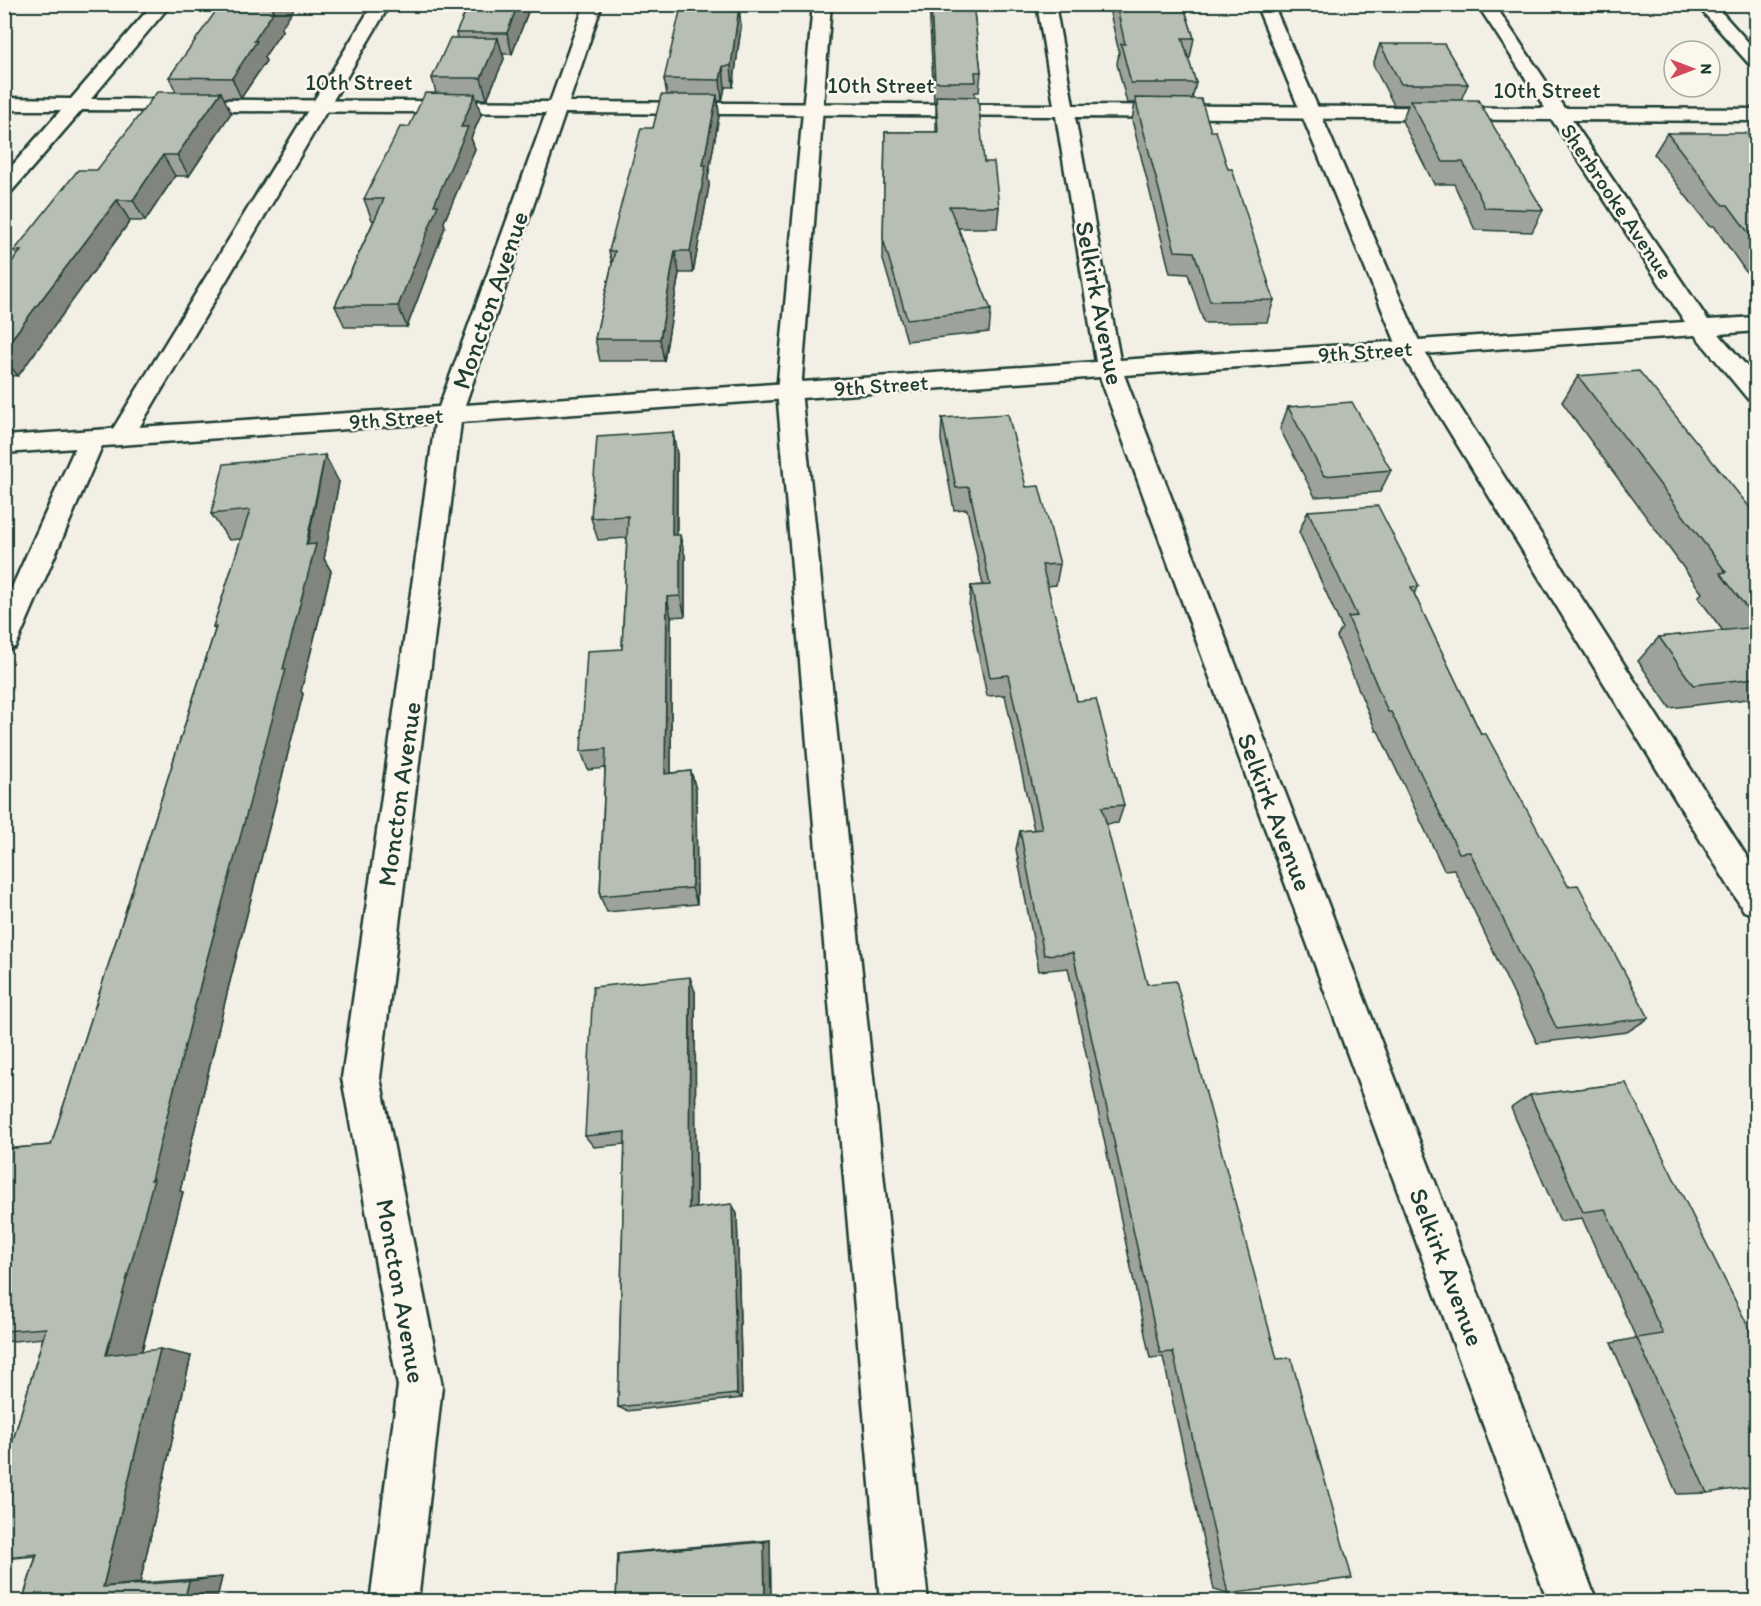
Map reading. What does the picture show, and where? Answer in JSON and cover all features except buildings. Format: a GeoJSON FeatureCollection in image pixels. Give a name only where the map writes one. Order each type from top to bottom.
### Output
{"type":"FeatureCollection","features":[{"type":"Feature","properties":{"kind":"street"},"geometry":{"type":"LineString","coordinates":[[4,188],[163,4]]}},
{"type":"Feature","properties":{"kind":"street"},"geometry":{"type":"LineString","coordinates":[[121,437],[382,4]]}},
{"type":"Feature","properties":{"kind":"street","name":"Moncton Avenue"},"geometry":{"type":"LineString","coordinates":[[394,1602],[420,1386],[361,1078],[449,414],[594,4]]}},
{"type":"Feature","properties":{"kind":"street"},"geometry":{"type":"LineString","coordinates":[[822,4],[789,391],[904,1602]]}},
{"type":"Feature","properties":{"kind":"street","name":"Selkirk Avenue"},"geometry":{"type":"LineString","coordinates":[[1046,4],[1108,369],[1573,1602]]}},
{"type":"Feature","properties":{"kind":"street"},"geometry":{"type":"LineString","coordinates":[[1264,4],[1410,348],[1756,900]]}},
{"type":"Feature","properties":{"kind":"street","name":"Sherbrooke Avenue"},"geometry":{"type":"LineString","coordinates":[[1485,4],[1701,328],[1756,392]]}},
{"type":"Feature","properties":{"kind":"street"},"geometry":{"type":"LineString","coordinates":[[1704,4],[1756,61]]}},
{"type":"Feature","properties":{"kind":"street","name":"10th Street"},"geometry":{"type":"LineString","coordinates":[[4,104],[1756,115]]}},
{"type":"Feature","properties":{"kind":"street","name":"9th Street"},"geometry":{"type":"LineString","coordinates":[[4,445],[1756,324]]}},
{"type":"Feature","properties":{"kind":"street"},"geometry":{"type":"LineString","coordinates":[[4,639],[92,439]]}}]}
